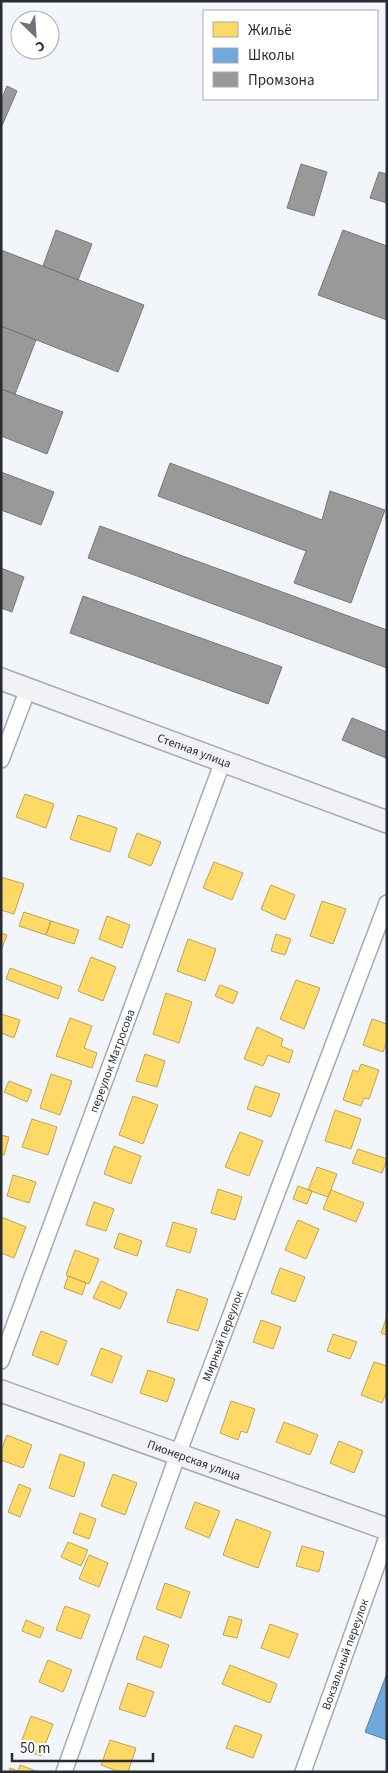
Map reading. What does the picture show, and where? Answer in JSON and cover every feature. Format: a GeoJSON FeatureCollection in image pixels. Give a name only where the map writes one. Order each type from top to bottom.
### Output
{"type":"FeatureCollection","features":[{"type":"Feature","properties":{"kind":"main road","name":"Степная улица"},"geometry":{"type":"LineString","coordinates":[[1,679],[387,822]]}},
{"type":"Feature","properties":{"kind":"main road","name":"Пионерская улица"},"geometry":{"type":"LineString","coordinates":[[1,1391],[387,1529]]}},
{"type":"Feature","properties":{"kind":"street"},"geometry":{"type":"LineString","coordinates":[[1,760],[28,689]]}},
{"type":"Feature","properties":{"kind":"street","name":"переулок Матросова"},"geometry":{"type":"LineString","coordinates":[[1,1361],[223,761]]}},
{"type":"Feature","properties":{"kind":"street","name":"Мирный переулок"},"geometry":{"type":"LineString","coordinates":[[64,1772],[178,1454],[387,902]]}},
{"type":"Feature","properties":{"kind":"street","name":"Вокзальный переулок"},"geometry":{"type":"LineString","coordinates":[[303,1772],[387,1537]]}},
{"type":"Feature","properties":{"kind":"building: Жильё"},"geometry":{"type":"Polygon","coordinates":[[[25,794],[54,804],[46,828],[16,817],[25,794]]]}},
{"type":"Feature","properties":{"kind":"building: Жильё"},"geometry":{"type":"Polygon","coordinates":[[[78,815],[117,828],[110,852],[70,839],[78,815]]]}},
{"type":"Feature","properties":{"kind":"building: Жильё"},"geometry":{"type":"Polygon","coordinates":[[[137,833],[161,842],[151,866],[128,857],[137,833]]]}},
{"type":"Feature","properties":{"kind":"building: Жильё"},"geometry":{"type":"Polygon","coordinates":[[[214,862],[243,873],[232,900],[203,888],[214,862]]]}},
{"type":"Feature","properties":{"kind":"building: Жильё"},"geometry":{"type":"Polygon","coordinates":[[[1,877],[24,884],[14,914],[1,910],[1,877]]]}},
{"type":"Feature","properties":{"kind":"building: Жильё"},"geometry":{"type":"Polygon","coordinates":[[[271,885],[295,895],[285,920],[261,909],[271,885]]]}},
{"type":"Feature","properties":{"kind":"building: Жильё"},"geometry":{"type":"Polygon","coordinates":[[[322,901],[346,909],[333,944],[310,936],[322,901]]]}},
{"type":"Feature","properties":{"kind":"building: Жильё"},"geometry":{"type":"Polygon","coordinates":[[[24,912],[51,921],[46,935],[19,926],[24,912]]]}},
{"type":"Feature","properties":{"kind":"building: Жильё"},"geometry":{"type":"Polygon","coordinates":[[[107,916],[130,925],[122,948],[99,939],[107,916]]]}},
{"type":"Feature","properties":{"kind":"building: Жильё"},"geometry":{"type":"Polygon","coordinates":[[[51,921],[79,930],[74,944],[46,935],[51,921]]]}},
{"type":"Feature","properties":{"kind":"building: Жильё"},"geometry":{"type":"Polygon","coordinates":[[[1,933],[7,935],[1,951],[1,933]]]}},
{"type":"Feature","properties":{"kind":"building: Жильё"},"geometry":{"type":"Polygon","coordinates":[[[276,934],[291,939],[285,955],[271,951],[276,934]]]}},
{"type":"Feature","properties":{"kind":"building: Жильё"},"geometry":{"type":"Polygon","coordinates":[[[188,939],[216,949],[205,981],[177,971],[188,939]]]}},
{"type":"Feature","properties":{"kind":"building: Жильё"},"geometry":{"type":"Polygon","coordinates":[[[91,957],[116,967],[103,1001],[78,991],[91,957]]]}},
{"type":"Feature","properties":{"kind":"building: Жильё"},"geometry":{"type":"Polygon","coordinates":[[[10,968],[62,987],[58,999],[6,979],[10,968]]]}},
{"type":"Feature","properties":{"kind":"building: Жильё"},"geometry":{"type":"Polygon","coordinates":[[[296,980],[320,988],[304,1029],[280,1019],[296,980]]]}},
{"type":"Feature","properties":{"kind":"building: Жильё"},"geometry":{"type":"Polygon","coordinates":[[[220,985],[238,992],[233,1004],[215,996],[220,985]]]}},
{"type":"Feature","properties":{"kind":"building: Жильё"},"geometry":{"type":"Polygon","coordinates":[[[166,993],[192,1002],[179,1043],[153,1034],[166,993]]]}},
{"type":"Feature","properties":{"kind":"building: Жильё"},"geometry":{"type":"Polygon","coordinates":[[[1,1014],[20,1020],[14,1038],[1,1033],[1,1014]]]}},
{"type":"Feature","properties":{"kind":"building: Жильё"},"geometry":{"type":"Polygon","coordinates":[[[70,1018],[92,1026],[84,1048],[97,1053],[92,1068],[56,1056],[70,1018]]]}},
{"type":"Feature","properties":{"kind":"building: Жильё"},"geometry":{"type":"Polygon","coordinates":[[[372,1019],[387,1024],[387,1041],[383,1052],[363,1045],[372,1019]]]}},
{"type":"Feature","properties":{"kind":"building: Жильё"},"geometry":{"type":"Polygon","coordinates":[[[257,1027],[283,1039],[281,1046],[293,1051],[289,1063],[268,1055],[263,1066],[244,1059],[257,1027]]]}},
{"type":"Feature","properties":{"kind":"building: Жильё"},"geometry":{"type":"Polygon","coordinates":[[[145,1054],[165,1061],[157,1087],[136,1081],[145,1054]]]}},
{"type":"Feature","properties":{"kind":"building: Жильё"},"geometry":{"type":"Polygon","coordinates":[[[361,1064],[379,1070],[369,1099],[364,1098],[361,1106],[343,1100],[353,1070],[358,1072],[361,1064]]]}},
{"type":"Feature","properties":{"kind":"building: Жильё"},"geometry":{"type":"Polygon","coordinates":[[[51,1074],[72,1081],[60,1115],[40,1108],[51,1074]]]}},
{"type":"Feature","properties":{"kind":"building: Жильё"},"geometry":{"type":"Polygon","coordinates":[[[9,1081],[32,1090],[27,1102],[4,1092],[9,1081]]]}},
{"type":"Feature","properties":{"kind":"building: Жильё"},"geometry":{"type":"Polygon","coordinates":[[[255,1086],[280,1094],[271,1117],[247,1109],[255,1086]]]}},
{"type":"Feature","properties":{"kind":"building: Жильё"},"geometry":{"type":"Polygon","coordinates":[[[133,1096],[158,1105],[143,1144],[119,1135],[133,1096]]]}},
{"type":"Feature","properties":{"kind":"building: Жильё"},"geometry":{"type":"Polygon","coordinates":[[[335,1110],[361,1119],[351,1149],[325,1141],[335,1110]]]}},
{"type":"Feature","properties":{"kind":"building: Жильё"},"geometry":{"type":"Polygon","coordinates":[[[32,1119],[57,1127],[48,1155],[22,1147],[32,1119]]]}},
{"type":"Feature","properties":{"kind":"building: Жильё"},"geometry":{"type":"Polygon","coordinates":[[[240,1132],[263,1141],[249,1176],[225,1167],[240,1132]]]}},
{"type":"Feature","properties":{"kind":"building: Жильё"},"geometry":{"type":"Polygon","coordinates":[[[1,1135],[9,1137],[4,1155],[1,1155],[1,1135]]]}},
{"type":"Feature","properties":{"kind":"building: Жильё"},"geometry":{"type":"Polygon","coordinates":[[[114,1146],[141,1156],[131,1184],[104,1174],[114,1146]]]}},
{"type":"Feature","properties":{"kind":"building: Жильё"},"geometry":{"type":"Polygon","coordinates":[[[358,1149],[387,1159],[382,1173],[352,1163],[358,1149]]]}},
{"type":"Feature","properties":{"kind":"building: Жильё"},"geometry":{"type":"Polygon","coordinates":[[[317,1167],[337,1174],[328,1197],[308,1190],[317,1167]]]}},
{"type":"Feature","properties":{"kind":"building: Жильё"},"geometry":{"type":"Polygon","coordinates":[[[13,1175],[36,1182],[29,1203],[7,1196],[13,1175]]]}},
{"type":"Feature","properties":{"kind":"building: Жильё"},"geometry":{"type":"Polygon","coordinates":[[[298,1186],[312,1191],[307,1204],[293,1199],[298,1186]]]}},
{"type":"Feature","properties":{"kind":"building: Жильё"},"geometry":{"type":"Polygon","coordinates":[[[218,1189],[242,1197],[235,1220],[211,1213],[218,1189]]]}},
{"type":"Feature","properties":{"kind":"building: Жильё"},"geometry":{"type":"Polygon","coordinates":[[[331,1190],[364,1203],[356,1222],[323,1209],[331,1190]]]}},
{"type":"Feature","properties":{"kind":"building: Жильё"},"geometry":{"type":"Polygon","coordinates":[[[94,1202],[114,1209],[106,1231],[86,1225],[94,1202]]]}},
{"type":"Feature","properties":{"kind":"building: Жильё"},"geometry":{"type":"Polygon","coordinates":[[[1,1217],[26,1227],[14,1258],[1,1253],[1,1217]]]}},
{"type":"Feature","properties":{"kind":"building: Жильё"},"geometry":{"type":"Polygon","coordinates":[[[298,1220],[319,1229],[306,1259],[285,1250],[298,1220]]]}},
{"type":"Feature","properties":{"kind":"building: Жильё"},"geometry":{"type":"Polygon","coordinates":[[[173,1222],[197,1229],[190,1253],[166,1246],[173,1222]]]}},
{"type":"Feature","properties":{"kind":"building: Жильё"},"geometry":{"type":"Polygon","coordinates":[[[119,1233],[142,1241],[137,1256],[114,1248],[119,1233]]]}},
{"type":"Feature","properties":{"kind":"building: Жильё"},"geometry":{"type":"Polygon","coordinates":[[[75,1250],[99,1259],[89,1284],[66,1275],[75,1250]]]}},
{"type":"Feature","properties":{"kind":"building: Жильё"},"geometry":{"type":"Polygon","coordinates":[[[280,1268],[305,1277],[295,1302],[271,1293],[280,1268]]]}},
{"type":"Feature","properties":{"kind":"building: Жильё"},"geometry":{"type":"Polygon","coordinates":[[[68,1276],[86,1283],[82,1295],[64,1288],[68,1276]]]}},
{"type":"Feature","properties":{"kind":"building: Жильё"},"geometry":{"type":"Polygon","coordinates":[[[101,1281],[127,1293],[120,1309],[93,1298],[101,1281]]]}},
{"type":"Feature","properties":{"kind":"building: Жильё"},"geometry":{"type":"Polygon","coordinates":[[[177,1289],[208,1299],[198,1331],[167,1322],[177,1289]]]}},
{"type":"Feature","properties":{"kind":"building: Жильё"},"geometry":{"type":"Polygon","coordinates":[[[387,1316],[387,1335],[381,1333],[387,1316]]]}},
{"type":"Feature","properties":{"kind":"building: Жильё"},"geometry":{"type":"Polygon","coordinates":[[[261,1320],[281,1327],[273,1349],[253,1342],[261,1320]]]}},
{"type":"Feature","properties":{"kind":"building: Жильё"},"geometry":{"type":"Polygon","coordinates":[[[41,1331],[67,1341],[58,1365],[32,1355],[41,1331]]]}},
{"type":"Feature","properties":{"kind":"building: Жильё"},"geometry":{"type":"Polygon","coordinates":[[[333,1334],[357,1342],[350,1359],[327,1351],[333,1334]]]}},
{"type":"Feature","properties":{"kind":"building: Жильё"},"geometry":{"type":"Polygon","coordinates":[[[101,1348],[122,1356],[112,1383],[91,1375],[101,1348]]]}},
{"type":"Feature","properties":{"kind":"building: Жильё"},"geometry":{"type":"Polygon","coordinates":[[[374,1362],[387,1366],[387,1391],[382,1403],[361,1395],[374,1362]]]}},
{"type":"Feature","properties":{"kind":"building: Жильё"},"geometry":{"type":"Polygon","coordinates":[[[148,1370],[175,1379],[167,1402],[140,1393],[148,1370]]]}},
{"type":"Feature","properties":{"kind":"building: Жильё"},"geometry":{"type":"Polygon","coordinates":[[[231,1401],[255,1409],[247,1433],[241,1431],[238,1440],[220,1433],[231,1401]]]}},
{"type":"Feature","properties":{"kind":"building: Жильё"},"geometry":{"type":"Polygon","coordinates":[[[284,1422],[318,1435],[310,1455],[276,1442],[284,1422]]]}},
{"type":"Feature","properties":{"kind":"building: Жильё"},"geometry":{"type":"Polygon","coordinates":[[[7,1435],[32,1445],[23,1468],[1,1460],[1,1451],[7,1435]]]}},
{"type":"Feature","properties":{"kind":"building: Жильё"},"geometry":{"type":"Polygon","coordinates":[[[339,1441],[363,1451],[354,1473],[330,1463],[339,1441]]]}},
{"type":"Feature","properties":{"kind":"building: Жильё"},"geometry":{"type":"Polygon","coordinates":[[[60,1454],[85,1463],[74,1497],[49,1488],[60,1454]]]}},
{"type":"Feature","properties":{"kind":"building: Жильё"},"geometry":{"type":"Polygon","coordinates":[[[113,1474],[137,1483],[125,1515],[101,1506],[113,1474]]]}},
{"type":"Feature","properties":{"kind":"building: Жильё"},"geometry":{"type":"Polygon","coordinates":[[[19,1484],[31,1489],[20,1517],[8,1512],[19,1484]]]}},
{"type":"Feature","properties":{"kind":"building: Жильё"},"geometry":{"type":"Polygon","coordinates":[[[195,1502],[220,1511],[209,1538],[185,1528],[195,1502]]]}},
{"type":"Feature","properties":{"kind":"building: Жильё"},"geometry":{"type":"Polygon","coordinates":[[[80,1513],[96,1519],[89,1539],[73,1533],[80,1513]]]}},
{"type":"Feature","properties":{"kind":"building: Жильё"},"geometry":{"type":"Polygon","coordinates":[[[236,1519],[271,1532],[258,1568],[223,1555],[236,1519]]]}},
{"type":"Feature","properties":{"kind":"building: Жильё"},"geometry":{"type":"Polygon","coordinates":[[[68,1542],[88,1550],[81,1566],[61,1557],[68,1542]]]}},
{"type":"Feature","properties":{"kind":"building: Жильё"},"geometry":{"type":"Polygon","coordinates":[[[302,1546],[324,1552],[319,1572],[296,1566],[302,1546]]]}},
{"type":"Feature","properties":{"kind":"building: Жильё"},"geometry":{"type":"Polygon","coordinates":[[[89,1555],[108,1563],[99,1587],[79,1579],[89,1555]]]}},
{"type":"Feature","properties":{"kind":"building: Жильё"},"geometry":{"type":"Polygon","coordinates":[[[165,1583],[190,1592],[181,1618],[156,1609],[165,1583]]]}},
{"type":"Feature","properties":{"kind":"building: Жильё"},"geometry":{"type":"Polygon","coordinates":[[[65,1606],[90,1615],[81,1639],[56,1630],[65,1606]]]}},
{"type":"Feature","properties":{"kind":"building: Жильё"},"geometry":{"type":"Polygon","coordinates":[[[229,1616],[242,1620],[237,1638],[223,1635],[229,1616]]]}},
{"type":"Feature","properties":{"kind":"building: Жильё"},"geometry":{"type":"Polygon","coordinates":[[[26,1620],[44,1628],[40,1638],[22,1631],[26,1620]]]}},
{"type":"Feature","properties":{"kind":"building: Жильё"},"geometry":{"type":"Polygon","coordinates":[[[270,1624],[298,1634],[289,1658],[261,1648],[270,1624]]]}},
{"type":"Feature","properties":{"kind":"building: Жильё"},"geometry":{"type":"Polygon","coordinates":[[[144,1636],[169,1645],[161,1668],[136,1659],[144,1636]]]}},
{"type":"Feature","properties":{"kind":"building: Жильё"},"geometry":{"type":"Polygon","coordinates":[[[48,1660],[72,1670],[63,1692],[39,1682],[48,1660]]]}},
{"type":"Feature","properties":{"kind":"building: Жильё"},"geometry":{"type":"Polygon","coordinates":[[[230,1665],[277,1684],[270,1703],[222,1684],[230,1665]]]}},
{"type":"Feature","properties":{"kind":"building: Жильё"},"geometry":{"type":"Polygon","coordinates":[[[128,1683],[154,1692],[145,1717],[119,1709],[128,1683]]]}},
{"type":"Feature","properties":{"kind":"building: Жильё"},"geometry":{"type":"Polygon","coordinates":[[[31,1716],[53,1724],[41,1756],[19,1748],[31,1716]]]}},
{"type":"Feature","properties":{"kind":"building: Жильё"},"geometry":{"type":"Polygon","coordinates":[[[235,1725],[262,1735],[253,1758],[226,1748],[235,1725]]]}},
{"type":"Feature","properties":{"kind":"building: Жильё"},"geometry":{"type":"Polygon","coordinates":[[[110,1740],[136,1748],[128,1772],[120,1772],[101,1765],[110,1740]]]}},
{"type":"Feature","properties":{"kind":"building: Жильё"},"geometry":{"type":"Polygon","coordinates":[[[20,1765],[36,1771],[9,1772],[10,1768],[18,1771],[20,1765]]]}},
{"type":"Feature","properties":{"kind":"building: Школы"},"geometry":{"type":"Polygon","coordinates":[[[387,1673],[387,1740],[365,1732],[387,1673]]]}},
{"type":"Feature","properties":{"kind":"building: Промзона"},"geometry":{"type":"Polygon","coordinates":[[[7,86],[17,91],[1,128],[1,100],[7,86]]]}},
{"type":"Feature","properties":{"kind":"building: Промзона"},"geometry":{"type":"Polygon","coordinates":[[[301,164],[327,172],[314,216],[287,208],[301,164]]]}},
{"type":"Feature","properties":{"kind":"building: Промзона"},"geometry":{"type":"Polygon","coordinates":[[[379,172],[387,174],[387,203],[370,198],[379,172]]]}},
{"type":"Feature","properties":{"kind":"building: Промзона"},"geometry":{"type":"Polygon","coordinates":[[[56,230],[92,244],[78,280],[43,266],[56,230]]]}},
{"type":"Feature","properties":{"kind":"building: Промзона"},"geometry":{"type":"Polygon","coordinates":[[[343,230],[387,246],[387,320],[318,295],[343,230]]]}},
{"type":"Feature","properties":{"kind":"building: Промзона"},"geometry":{"type":"Polygon","coordinates":[[[1,250],[144,305],[118,372],[1,326],[1,250]]]}},
{"type":"Feature","properties":{"kind":"building: Промзона"},"geometry":{"type":"Polygon","coordinates":[[[1,326],[36,340],[15,394],[1,389],[1,326]]]}},
{"type":"Feature","properties":{"kind":"building: Промзона"},"geometry":{"type":"Polygon","coordinates":[[[1,389],[63,412],[47,454],[1,436],[1,389]]]}},
{"type":"Feature","properties":{"kind":"building: Промзона"},"geometry":{"type":"Polygon","coordinates":[[[170,463],[322,520],[330,491],[385,510],[351,603],[294,583],[306,551],[158,496],[170,463]]]}},
{"type":"Feature","properties":{"kind":"building: Промзона"},"geometry":{"type":"Polygon","coordinates":[[[1,472],[54,492],[41,525],[1,510],[1,472]]]}},
{"type":"Feature","properties":{"kind":"building: Промзона"},"geometry":{"type":"Polygon","coordinates":[[[100,526],[387,630],[387,668],[88,558],[100,526]]]}},
{"type":"Feature","properties":{"kind":"building: Промзона"},"geometry":{"type":"Polygon","coordinates":[[[1,568],[24,577],[12,612],[1,608],[1,568]]]}},
{"type":"Feature","properties":{"kind":"building: Промзона"},"geometry":{"type":"Polygon","coordinates":[[[83,596],[282,667],[268,704],[70,633],[83,596]]]}},
{"type":"Feature","properties":{"kind":"building: Промзона"},"geometry":{"type":"Polygon","coordinates":[[[352,718],[387,732],[386,758],[342,740],[352,718]]]}}]}
